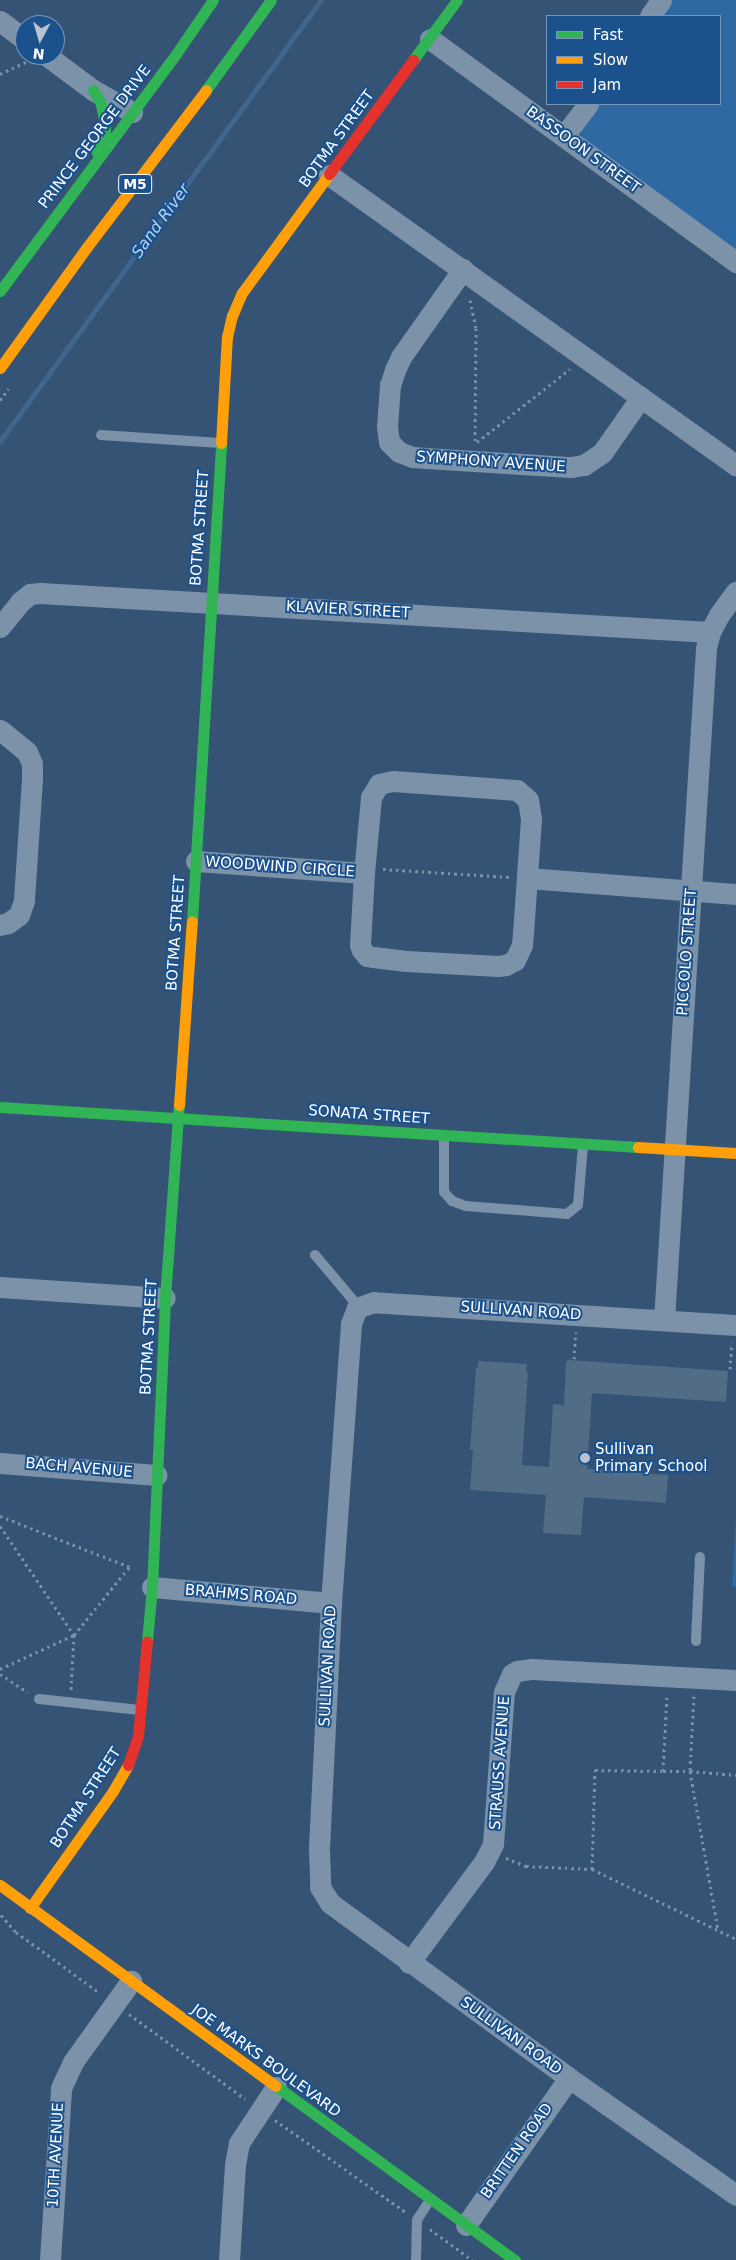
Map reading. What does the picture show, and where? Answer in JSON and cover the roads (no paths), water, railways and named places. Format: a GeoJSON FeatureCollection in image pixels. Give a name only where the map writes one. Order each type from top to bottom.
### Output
{"type":"FeatureCollection","features":[{"type":"Feature","properties":{"kind":"street","name":"PRINCE GEORGE DRIVE"},"geometry":{"type":"LineString","coordinates":[[0,291],[176,54],[213,0]]}},
{"type":"Feature","properties":{"kind":"street","name":"M5"},"geometry":{"type":"LineString","coordinates":[[0,368],[87,247],[212,82],[271,0]]}},
{"type":"Feature","properties":{"kind":"street","name":"BOTMA STREET"},"geometry":{"type":"LineString","coordinates":[[30,1908],[129,1764],[138,1736],[152,1587],[165,1298],[196,861],[209,602],[227,337],[236,305],[242,293],[458,0]]}},
{"type":"Feature","properties":{"kind":"street"},"geometry":{"type":"LineString","coordinates":[[651,15],[661,0]]}},
{"type":"Feature","properties":{"kind":"street"},"geometry":{"type":"LineString","coordinates":[[0,21],[15,34]]}},
{"type":"Feature","properties":{"kind":"street","name":"BASSOON STREET"},"geometry":{"type":"LineString","coordinates":[[430,39],[736,262]]}},
{"type":"Feature","properties":{"kind":"street"},"geometry":{"type":"LineString","coordinates":[[56,65],[93,90],[132,112]]}},
{"type":"Feature","properties":{"kind":"street"},"geometry":{"type":"LineString","coordinates":[[70,196],[96,154],[105,132],[104,112],[93,90]]}},
{"type":"Feature","properties":{"kind":"street"},"geometry":{"type":"LineString","coordinates":[[564,136],[587,105]]}},
{"type":"Feature","properties":{"kind":"street"},"geometry":{"type":"LineString","coordinates":[[329,175],[736,465]]}},
{"type":"Feature","properties":{"kind":"street","name":"SYMPHONY AVENUE"},"geometry":{"type":"LineString","coordinates":[[463,269],[401,357],[390,385],[387,427],[389,442],[392,447],[406,455],[473,452],[572,467],[584,465],[602,453],[641,397]]}},
{"type":"Feature","properties":{"kind":"street","name":"KLAVIER STREET"},"geometry":{"type":"LineString","coordinates":[[0,627],[20,602],[30,594],[40,592],[710,632]]}},
{"type":"Feature","properties":{"kind":"street","name":"PICCOLO STREET"},"geometry":{"type":"LineString","coordinates":[[664,1320],[706,648],[710,632],[719,615],[736,592]]}},
{"type":"Feature","properties":{"kind":"street"},"geometry":{"type":"LineString","coordinates":[[0,730],[27,752],[32,764],[24,901],[19,915],[8,923],[0,925]]}},
{"type":"Feature","properties":{"kind":"street","name":"WOODWIND CIRCLE"},"geometry":{"type":"LineString","coordinates":[[393,781],[470,785],[522,792],[528,800],[530,812],[527,878],[523,933],[519,953],[515,960],[506,965],[406,961],[367,956],[360,945],[371,797],[379,784],[393,781]]}},
{"type":"Feature","properties":{"kind":"street","name":"WOODWIND CIRCLE"},"geometry":{"type":"LineString","coordinates":[[196,861],[364,873]]}},
{"type":"Feature","properties":{"kind":"street"},"geometry":{"type":"LineString","coordinates":[[527,878],[736,894]]}},
{"type":"Feature","properties":{"kind":"street","name":"SONATA STREET"},"geometry":{"type":"LineString","coordinates":[[0,1106],[736,1153]]}},
{"type":"Feature","properties":{"kind":"street"},"geometry":{"type":"LineString","coordinates":[[0,1287],[165,1298]]}},
{"type":"Feature","properties":{"kind":"street","name":"SULLIVAN ROAD"},"geometry":{"type":"LineString","coordinates":[[734,1335],[664,1320],[374,1302],[359,1307],[351,1324],[331,1603],[319,1849],[320,1887],[330,1903],[569,2078],[736,2195]]}},
{"type":"Feature","properties":{"kind":"street","name":"BACH AVENUE"},"geometry":{"type":"LineString","coordinates":[[0,1462],[157,1475]]}},
{"type":"Feature","properties":{"kind":"street","name":"BRAHMS ROAD"},"geometry":{"type":"LineString","coordinates":[[152,1587],[331,1603]]}},
{"type":"Feature","properties":{"kind":"street","name":"STRAUSS AVENUE"},"geometry":{"type":"LineString","coordinates":[[409,1962],[490,1852],[495,1836],[504,1692],[512,1674],[532,1669],[736,1680]]}},
{"type":"Feature","properties":{"kind":"street","name":"JOE MARKS BOULEVARD"},"geometry":{"type":"LineString","coordinates":[[0,1885],[515,2260]]}},
{"type":"Feature","properties":{"kind":"street","name":"10TH AVENUE"},"geometry":{"type":"LineString","coordinates":[[50,2260],[61,2088],[73,2062],[131,1981]]}},
{"type":"Feature","properties":{"kind":"street","name":"BRITTEN ROAD"},"geometry":{"type":"LineString","coordinates":[[466,2225],[569,2078]]}},
{"type":"Feature","properties":{"kind":"street"},"geometry":{"type":"LineString","coordinates":[[229,2260],[235,2166],[239,2143],[276,2087]]}},
{"type":"Feature","properties":{"kind":"lane"},"geometry":{"type":"LineString","coordinates":[[100,435],[221,443]]}},
{"type":"Feature","properties":{"kind":"lane"},"geometry":{"type":"LineString","coordinates":[[444,1135],[444,1192],[452,1201],[466,1206],[567,1214],[578,1206],[583,1144]]}},
{"type":"Feature","properties":{"kind":"lane"},"geometry":{"type":"LineString","coordinates":[[315,1255],[359,1307]]}},
{"type":"Feature","properties":{"kind":"lane"},"geometry":{"type":"LineString","coordinates":[[696,1641],[700,1557]]}},
{"type":"Feature","properties":{"kind":"lane"},"geometry":{"type":"LineString","coordinates":[[39,1699],[140,1710]]}},
{"type":"Feature","properties":{"kind":"lane"},"geometry":{"type":"LineString","coordinates":[[416,2260],[418,2220],[430,2199]]}},
{"type":"Feature","properties":{"kind":"waterway","name":"Sand River"},"geometry":{"type":"LineString","coordinates":[[0,441],[321,0]]}},
{"type":"Feature","properties":{"kind":"place","name":"Sullivan Primary School"},"geometry":{"type":"Point","coordinates":[585,1458]}}]}
